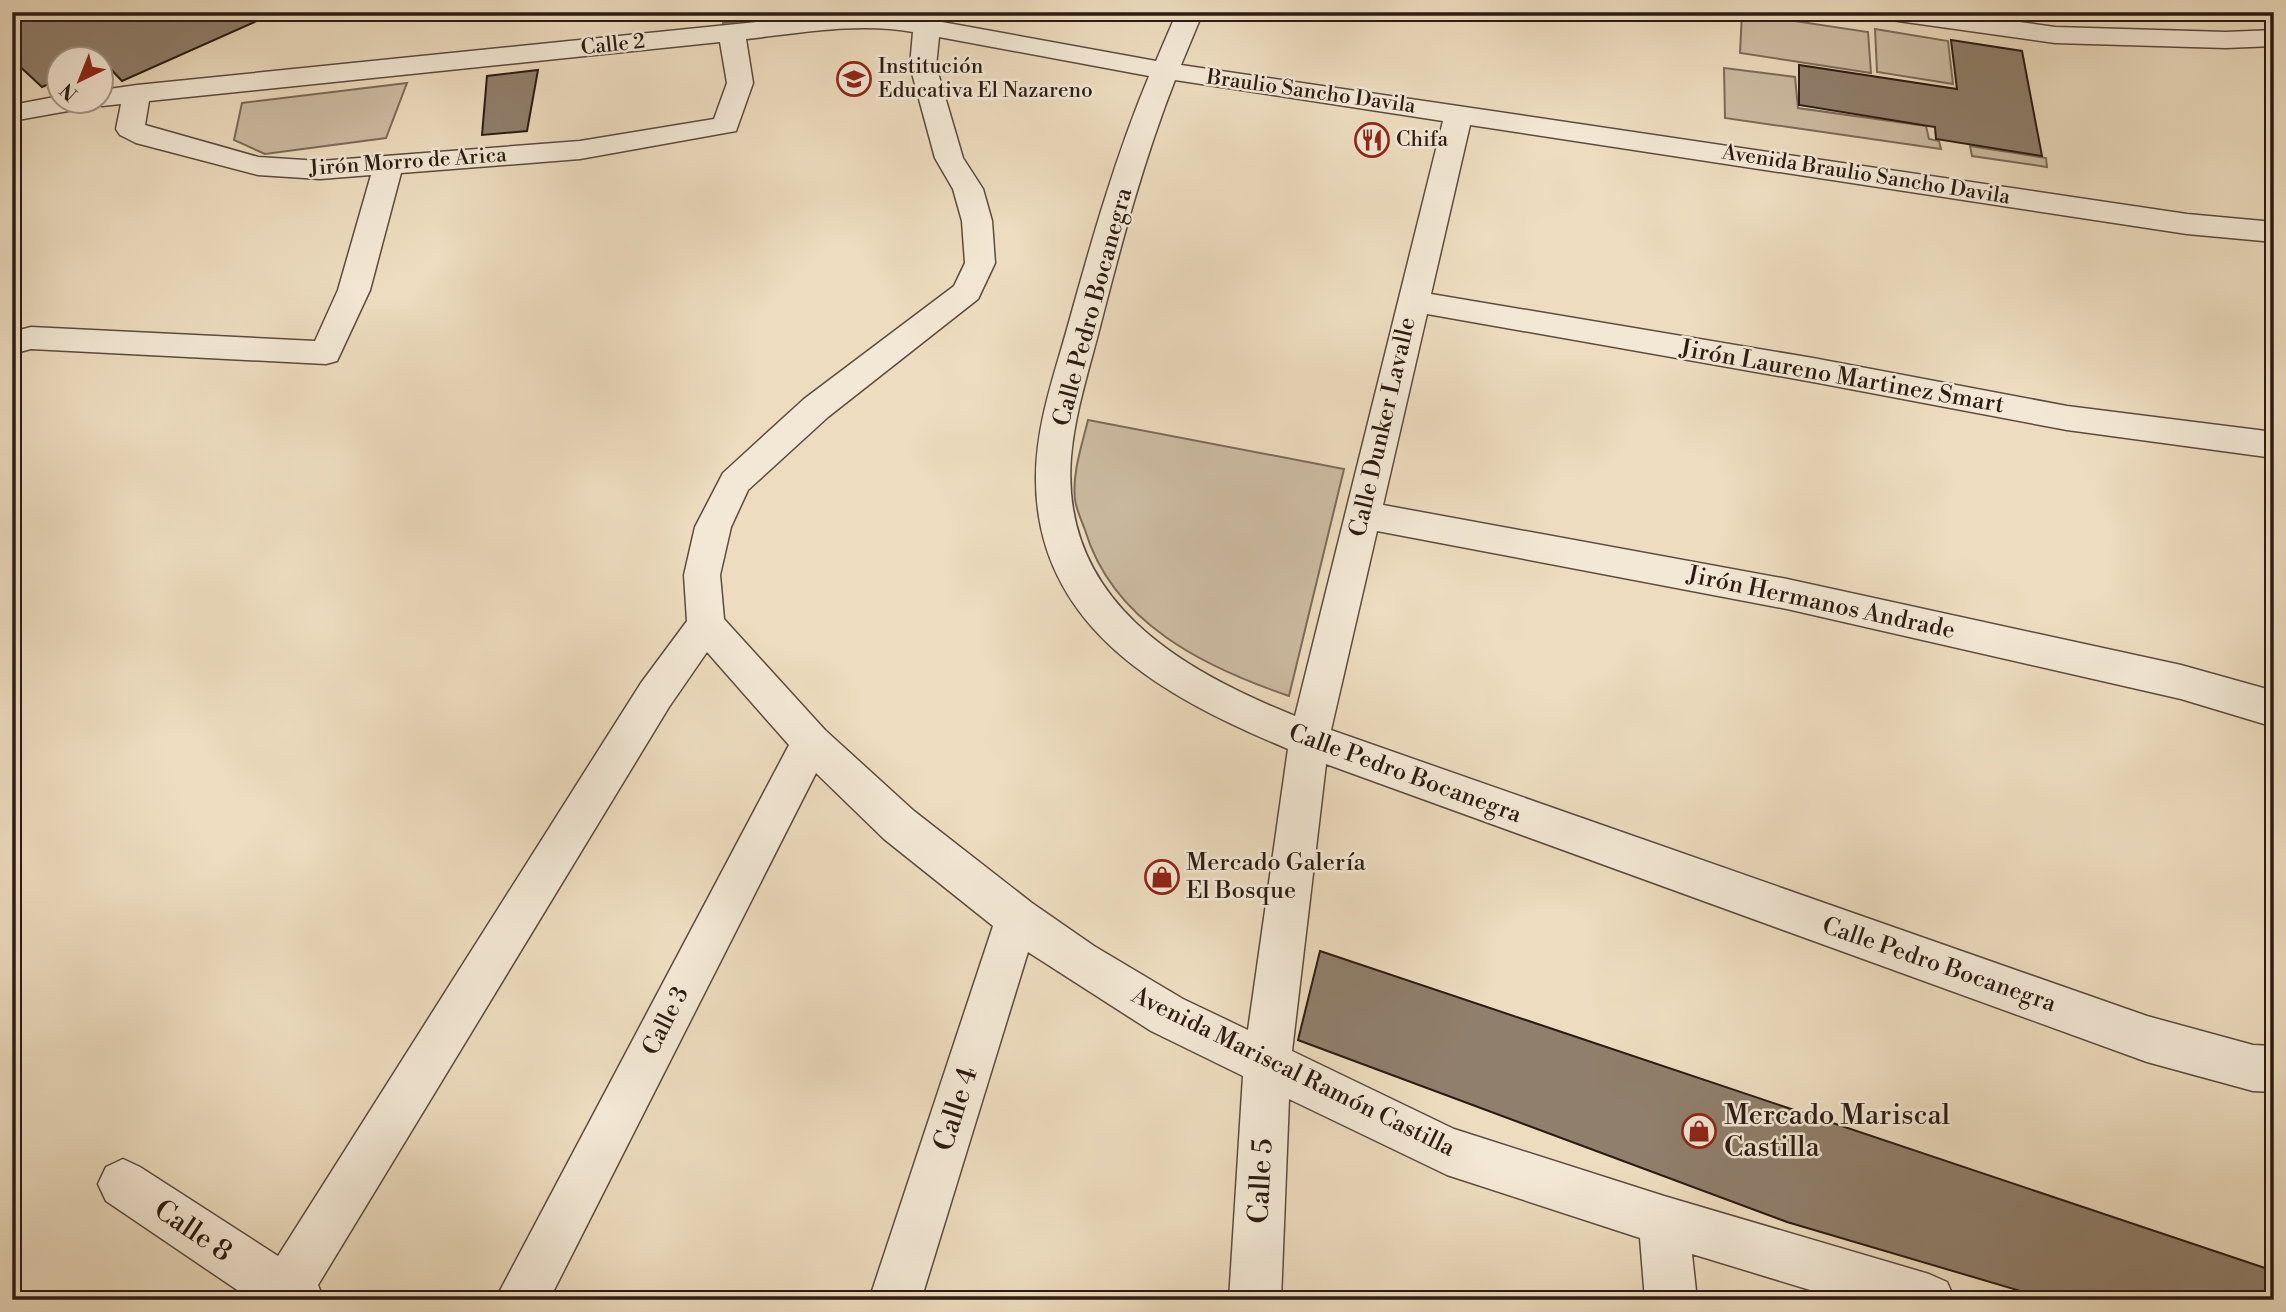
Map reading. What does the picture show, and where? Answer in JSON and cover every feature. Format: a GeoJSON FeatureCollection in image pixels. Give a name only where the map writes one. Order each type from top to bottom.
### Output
{"type":"FeatureCollection","features":[{"type":"Feature","properties":{"kind":"street","name":"Calle Pedro Bocanegra"},"geometry":{"type":"LineString","coordinates":[[1190,12],[1163,70],[1106,247],[1060,420],[1053,477],[1055,522],[1070,567],[1096,610],[1139,652],[1193,688],[1244,714],[1309,740],[2147,1039],[2253,1068],[2274,1069]]}},
{"type":"Feature","properties":{"kind":"street"},"geometry":{"type":"LineString","coordinates":[[2166,12],[2193,40]]}},
{"type":"Feature","properties":{"kind":"street"},"geometry":{"type":"LineString","coordinates":[[1897,13],[2055,35],[2193,40],[2274,38]]}},
{"type":"Feature","properties":{"kind":"street","name":"Calle 2"},"geometry":{"type":"LineString","coordinates":[[116,96],[732,33],[862,21],[932,19],[1163,70]]}},
{"type":"Feature","properties":{"kind":"street"},"geometry":{"type":"LineString","coordinates":[[291,1296],[655,695],[706,624],[702,575],[713,527],[735,482],[816,408],[967,292],[980,263],[978,221],[968,189],[948,158],[923,66],[932,19]]}},
{"type":"Feature","properties":{"kind":"street","name":"Jirón Morro de Arica"},"geometry":{"type":"LineString","coordinates":[[137,93],[130,129],[146,137],[258,166],[320,170],[580,150],[726,125],[740,83],[732,33]]}},
{"type":"Feature","properties":{"kind":"street","name":"Braulio Sancho Davila"},"geometry":{"type":"LineString","coordinates":[[1163,70],[1459,113]]}},
{"type":"Feature","properties":{"kind":"street"},"geometry":{"type":"LineString","coordinates":[[12,113],[46,107]]}},
{"type":"Feature","properties":{"kind":"street","name":"Avenida Braulio Sancho Davila"},"geometry":{"type":"LineString","coordinates":[[1459,113],[2187,224],[2274,232]]}},
{"type":"Feature","properties":{"kind":"street","name":"Calle Dunker Lavalle"},"geometry":{"type":"LineString","coordinates":[[1267,1063],[1309,740],[1459,113]]}},
{"type":"Feature","properties":{"kind":"street"},"geometry":{"type":"LineString","coordinates":[[12,342],[31,338],[326,353],[354,290],[388,166]]}},
{"type":"Feature","properties":{"kind":"street","name":"Jirón Laureno Martinez Smart"},"geometry":{"type":"LineString","coordinates":[[1412,301],[1813,370],[2067,418],[2274,445]]}},
{"type":"Feature","properties":{"kind":"street","name":"Jirón Hermanos Andrade"},"geometry":{"type":"LineString","coordinates":[[1364,515],[1787,594],[2181,682],[2260,703],[2274,710]]}},
{"type":"Feature","properties":{"kind":"street","name":"Avenida Mariscal Ramón Castilla"},"geometry":{"type":"LineString","coordinates":[[706,624],[753,680],[811,741],[899,825],[1017,918],[1078,961],[1167,1015],[1447,1151],[1664,1221],[1929,1300]]}},
{"type":"Feature","properties":{"kind":"street","name":"Calle 3"},"geometry":{"type":"LineString","coordinates":[[521,1300],[811,741]]}},
{"type":"Feature","properties":{"kind":"street","name":"Calle 4"},"geometry":{"type":"LineString","coordinates":[[895,1300],[1017,918]]}},
{"type":"Feature","properties":{"kind":"street","name":"Calle 5"},"geometry":{"type":"LineString","coordinates":[[1255,1300],[1267,1063]]}},
{"type":"Feature","properties":{"kind":"street","name":"Calle 8"},"geometry":{"type":"LineString","coordinates":[[123,1184],[291,1296]]}},
{"type":"Feature","properties":{"kind":"street"},"geometry":{"type":"LineString","coordinates":[[1664,1221],[1671,1300]]}},
{"type":"Feature","properties":{"kind":"shaded area"},"geometry":{"type":"Polygon","coordinates":[[[726,12],[850,12],[723,23],[726,12]]]}},
{"type":"Feature","properties":{"kind":"shaded area"},"geometry":{"type":"Polygon","coordinates":[[[1742,13],[1868,32],[1871,73],[1740,53],[1742,13]]]}},
{"type":"Feature","properties":{"kind":"shaded area"},"geometry":{"type":"Polygon","coordinates":[[[1875,29],[1948,41],[1953,84],[1877,72],[1875,29]]]}},
{"type":"Feature","properties":{"kind":"shaded area"},"geometry":{"type":"Polygon","coordinates":[[[1724,68],[1795,77],[1798,108],[1926,126],[1929,139],[1939,141],[1941,149],[1725,118],[1724,68]]]}},
{"type":"Feature","properties":{"kind":"shaded area"},"geometry":{"type":"Polygon","coordinates":[[[407,83],[386,138],[265,154],[234,140],[242,103],[407,83]]]}},
{"type":"Feature","properties":{"kind":"shaded area"},"geometry":{"type":"Polygon","coordinates":[[[1970,146],[2046,158],[2047,167],[1972,156],[1970,146]]]}},
{"type":"Feature","properties":{"kind":"shaded area"},"geometry":{"type":"Polygon","coordinates":[[[1088,420],[1344,469],[1289,696],[1225,671],[1194,655],[1139,616],[1117,591],[1098,563],[1076,503],[1076,469],[1088,420]]]}},
{"type":"Feature","properties":{"kind":"building"},"geometry":{"type":"Polygon","coordinates":[[[12,12],[277,12],[122,81],[116,75],[116,46],[46,46],[46,85],[42,87],[14,61],[12,12]]]}},
{"type":"Feature","properties":{"kind":"building"},"geometry":{"type":"Polygon","coordinates":[[[1951,40],[2022,51],[2042,156],[1936,139],[1935,127],[1799,105],[1799,65],[1957,89],[1951,40]]]}},
{"type":"Feature","properties":{"kind":"building"},"geometry":{"type":"Polygon","coordinates":[[[538,70],[527,131],[482,135],[487,76],[538,70]]]}},
{"type":"Feature","properties":{"kind":"building","name":"Mercado Mariscal Castilla"},"geometry":{"type":"Polygon","coordinates":[[[1320,951],[2274,1271],[2274,1300],[2051,1300],[1787,1222],[1298,1040],[1320,951]]]}},
{"type":"Feature","properties":{"kind":"place","name":"Institución Educativa El Nazareno"},"geometry":{"type":"Point","coordinates":[854,79]}},
{"type":"Feature","properties":{"kind":"place","name":"Chifa"},"geometry":{"type":"Point","coordinates":[1372,140]}},
{"type":"Feature","properties":{"kind":"place","name":"Mercado Galería El Bosque"},"geometry":{"type":"Point","coordinates":[1162,877]}},
{"type":"Feature","properties":{"kind":"place","name":"Mercado Mariscal Castilla"},"geometry":{"type":"Point","coordinates":[1699,1131]}}]}
